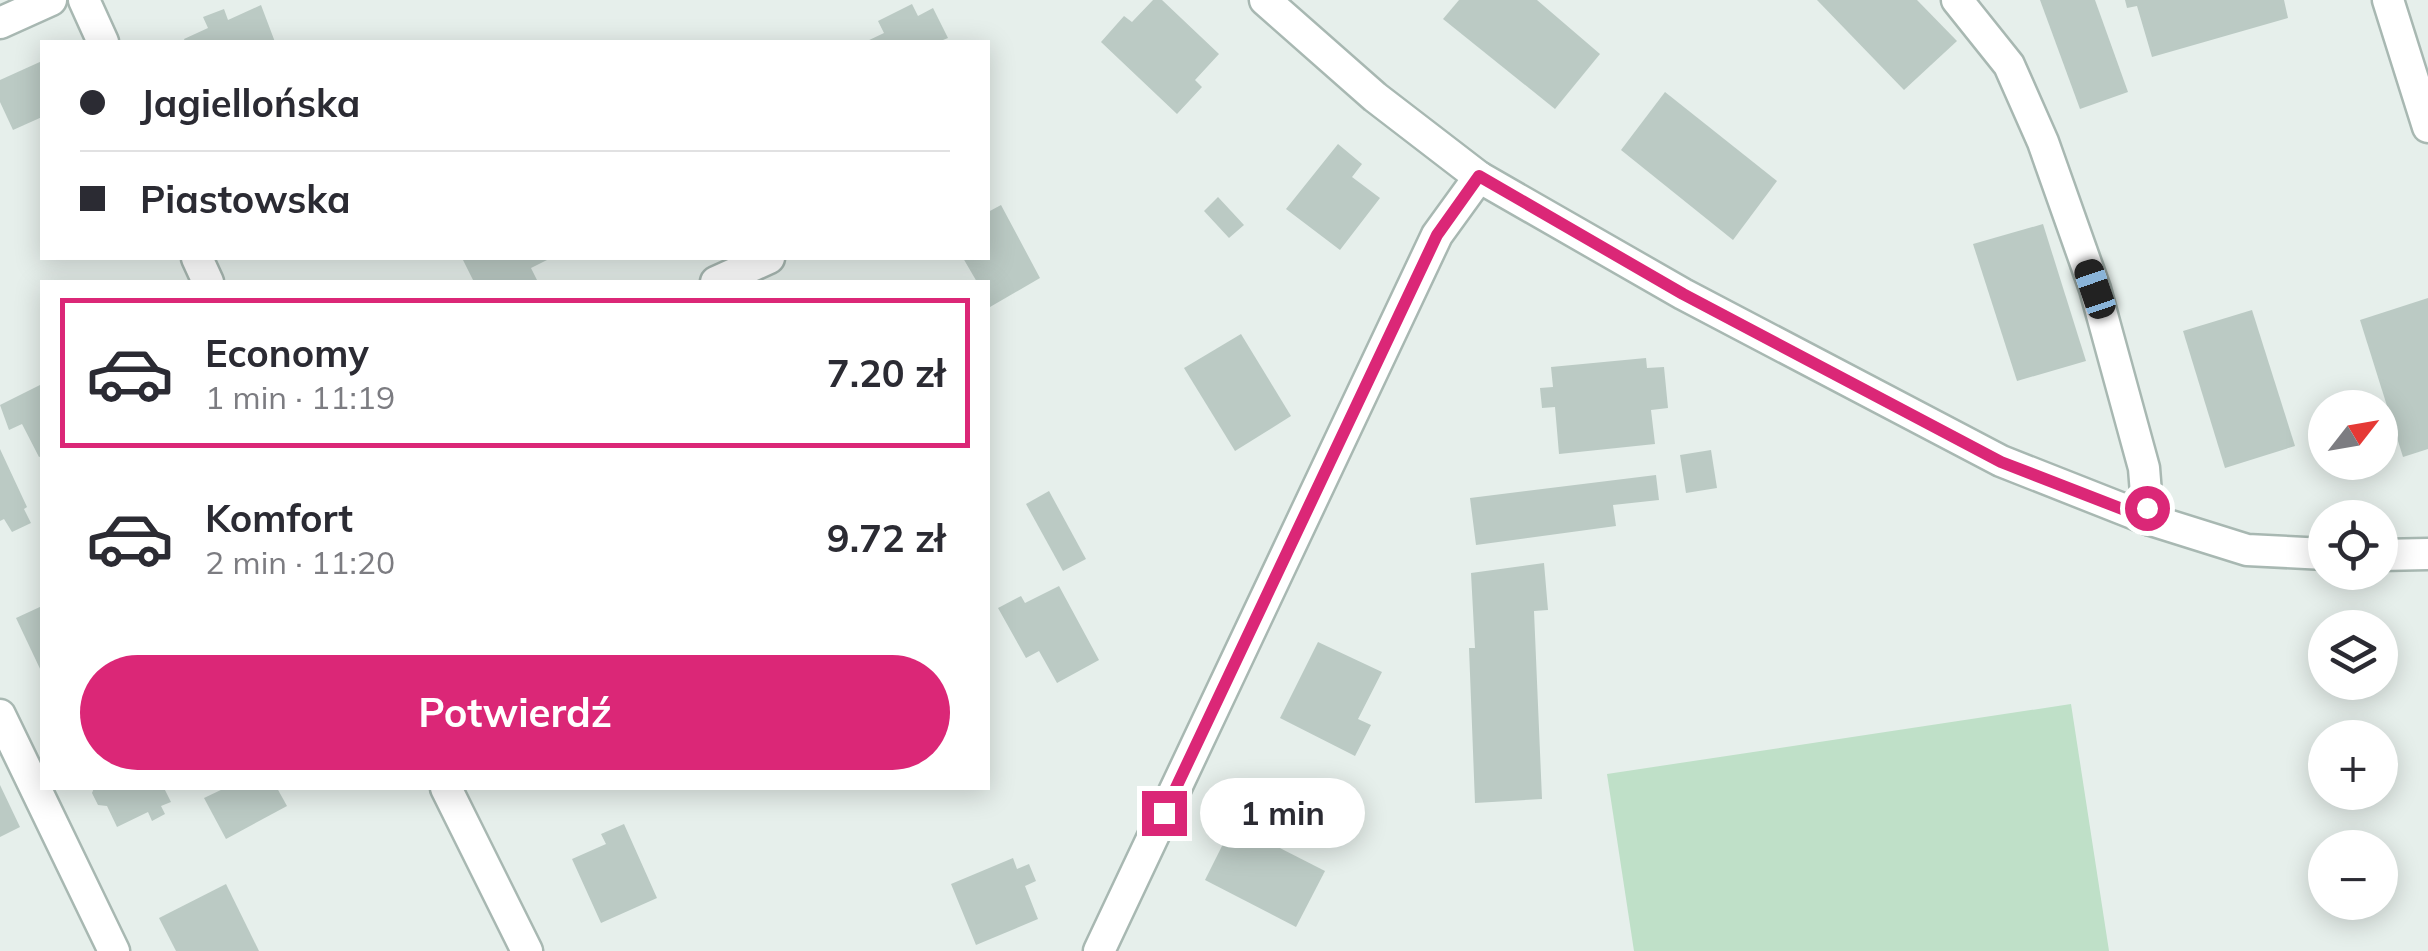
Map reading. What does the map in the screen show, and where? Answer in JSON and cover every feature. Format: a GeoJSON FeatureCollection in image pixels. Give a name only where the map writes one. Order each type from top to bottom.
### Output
{"type":"FeatureCollection","features":[{"type":"Feature","properties":{"kind":"street"},"geometry":{"type":"LineString","coordinates":[[0,23],[51,0]]}},
{"type":"Feature","properties":{"kind":"street"},"geometry":{"type":"LineString","coordinates":[[84,0],[102,40]]}},
{"type":"Feature","properties":{"kind":"street"},"geometry":{"type":"LineString","coordinates":[[1266,0],[1375,97],[1479,176],[1683,294],[2001,462],[2148,519],[2247,550],[2308,553]]}},
{"type":"Feature","properties":{"kind":"street"},"geometry":{"type":"LineString","coordinates":[[1957,0],[2009,65],[2043,142],[2095,289],[2144,468],[2148,519]]}},
{"type":"Feature","properties":{"kind":"street"},"geometry":{"type":"LineString","coordinates":[[2388,0],[2428,127]]}},
{"type":"Feature","properties":{"kind":"street"},"geometry":{"type":"LineString","coordinates":[[1100,951],[1437,235],[1479,176]]}},
{"type":"Feature","properties":{"kind":"street"},"geometry":{"type":"LineString","coordinates":[[720,280],[765,260]]}},
{"type":"Feature","properties":{"kind":"street"},"geometry":{"type":"LineString","coordinates":[[2398,555],[2428,554]]}},
{"type":"Feature","properties":{"kind":"street"},"geometry":{"type":"LineString","coordinates":[[0,715],[114,951]]}},
{"type":"Feature","properties":{"kind":"street"},"geometry":{"type":"LineString","coordinates":[[447,790],[526,951]]}},
{"type":"Feature","properties":{"kind":"green space"},"geometry":{"type":"Polygon","coordinates":[[[2071,704],[2109,951],[1634,951],[1607,774],[2071,704]]]}},
{"type":"Feature","properties":{"kind":"building"},"geometry":{"type":"Polygon","coordinates":[[[1153,0],[1162,0],[1219,54],[1195,80],[1202,87],[1177,114],[1101,42],[1124,16],[1132,22],[1153,0]]]}},
{"type":"Feature","properties":{"kind":"building"},"geometry":{"type":"Polygon","coordinates":[[[1459,0],[1537,0],[1600,54],[1555,109],[1443,19],[1459,0]]]}},
{"type":"Feature","properties":{"kind":"building"},"geometry":{"type":"Polygon","coordinates":[[[1817,0],[1917,0],[1957,41],[1904,90],[1817,0]]]}},
{"type":"Feature","properties":{"kind":"building"},"geometry":{"type":"Polygon","coordinates":[[[2040,0],[2095,0],[2128,92],[2080,109],[2040,0]]]}},
{"type":"Feature","properties":{"kind":"building"},"geometry":{"type":"Polygon","coordinates":[[[2125,0],[2284,0],[2288,18],[2152,57],[2137,6],[2127,8],[2125,0]]]}},
{"type":"Feature","properties":{"kind":"building"},"geometry":{"type":"Polygon","coordinates":[[[912,4],[918,16],[933,8],[948,38],[869,40],[884,33],[878,21],[912,4]]]}},
{"type":"Feature","properties":{"kind":"building"},"geometry":{"type":"Polygon","coordinates":[[[261,5],[274,40],[184,40],[208,28],[203,17],[224,9],[228,20],[261,5]]]}},
{"type":"Feature","properties":{"kind":"building"},"geometry":{"type":"Polygon","coordinates":[[[40,62],[40,118],[13,130],[0,102],[0,80],[40,62]]]}},
{"type":"Feature","properties":{"kind":"building"},"geometry":{"type":"Polygon","coordinates":[[[1665,92],[1777,181],[1733,240],[1621,150],[1665,92]]]}},
{"type":"Feature","properties":{"kind":"building"},"geometry":{"type":"Polygon","coordinates":[[[1338,144],[1362,164],[1352,177],[1380,198],[1340,250],[1286,209],[1338,144]]]}},
{"type":"Feature","properties":{"kind":"building"},"geometry":{"type":"Polygon","coordinates":[[[1218,197],[1244,225],[1229,238],[1204,211],[1218,197]]]}},
{"type":"Feature","properties":{"kind":"building"},"geometry":{"type":"Polygon","coordinates":[[[1001,205],[1040,278],[990,307],[990,280],[976,280],[964,260],[990,260],[990,211],[1001,205]]]}},
{"type":"Feature","properties":{"kind":"building"},"geometry":{"type":"Polygon","coordinates":[[[2043,224],[2086,361],[2017,381],[1973,244],[2043,224]]]}},
{"type":"Feature","properties":{"kind":"building"},"geometry":{"type":"Polygon","coordinates":[[[463,260],[547,260],[531,268],[537,280],[473,280],[463,260]]]}},
{"type":"Feature","properties":{"kind":"building"},"geometry":{"type":"Polygon","coordinates":[[[2428,298],[2428,449],[2403,457],[2398,441],[2398,390],[2382,390],[2360,320],[2428,298]]]}},
{"type":"Feature","properties":{"kind":"building"},"geometry":{"type":"Polygon","coordinates":[[[2252,310],[2295,446],[2225,468],[2183,331],[2252,310]]]}},
{"type":"Feature","properties":{"kind":"building"},"geometry":{"type":"Polygon","coordinates":[[[1241,334],[1291,416],[1235,451],[1184,368],[1241,334]]]}},
{"type":"Feature","properties":{"kind":"building"},"geometry":{"type":"Polygon","coordinates":[[[1646,358],[1647,368],[1664,367],[1668,408],[1651,410],[1655,444],[1559,454],[1555,407],[1542,408],[1540,388],[1553,387],[1551,367],[1646,358]]]}},
{"type":"Feature","properties":{"kind":"building"},"geometry":{"type":"Polygon","coordinates":[[[40,385],[40,457],[22,424],[9,430],[0,405],[40,385]]]}},
{"type":"Feature","properties":{"kind":"building"},"geometry":{"type":"Polygon","coordinates":[[[0,449],[31,523],[12,532],[4,519],[0,521],[0,449]]]}},
{"type":"Feature","properties":{"kind":"building"},"geometry":{"type":"Polygon","coordinates":[[[1711,450],[1717,488],[1686,493],[1680,455],[1711,450]]]}},
{"type":"Feature","properties":{"kind":"building"},"geometry":{"type":"Polygon","coordinates":[[[1656,475],[1659,500],[1613,505],[1616,526],[1476,545],[1470,498],[1656,475]]]}},
{"type":"Feature","properties":{"kind":"building"},"geometry":{"type":"Polygon","coordinates":[[[1049,491],[1086,559],[1063,571],[1026,504],[1049,491]]]}},
{"type":"Feature","properties":{"kind":"building"},"geometry":{"type":"Polygon","coordinates":[[[1544,563],[1548,610],[1534,611],[1542,799],[1475,803],[1469,648],[1475,648],[1471,573],[1544,563]]]}},
{"type":"Feature","properties":{"kind":"building"},"geometry":{"type":"Polygon","coordinates":[[[1059,586],[1099,660],[1057,683],[1039,651],[1026,658],[998,608],[1021,596],[1025,603],[1059,586]]]}},
{"type":"Feature","properties":{"kind":"building"},"geometry":{"type":"Polygon","coordinates":[[[40,607],[40,669],[16,618],[40,607]]]}},
{"type":"Feature","properties":{"kind":"building"},"geometry":{"type":"Polygon","coordinates":[[[1318,642],[1382,672],[1358,719],[1371,725],[1355,756],[1280,718],[1318,642]]]}},
{"type":"Feature","properties":{"kind":"building"},"geometry":{"type":"Polygon","coordinates":[[[0,785],[20,827],[0,837],[0,785]]]}},
{"type":"Feature","properties":{"kind":"building"},"geometry":{"type":"Polygon","coordinates":[[[165,790],[171,802],[161,806],[165,814],[152,821],[148,812],[117,827],[107,806],[98,805],[92,793],[165,790]]]}},
{"type":"Feature","properties":{"kind":"building"},"geometry":{"type":"Polygon","coordinates":[[[221,790],[278,790],[287,806],[226,839],[204,798],[221,790]]]}},
{"type":"Feature","properties":{"kind":"building"},"geometry":{"type":"Polygon","coordinates":[[[624,824],[657,898],[601,923],[572,859],[606,844],[601,834],[624,824]]]}},
{"type":"Feature","properties":{"kind":"building"},"geometry":{"type":"Polygon","coordinates":[[[1233,824],[1325,871],[1296,927],[1205,880],[1233,824]]]}},
{"type":"Feature","properties":{"kind":"building"},"geometry":{"type":"Polygon","coordinates":[[[1013,858],[1017,869],[1029,864],[1036,881],[1025,886],[1038,919],[976,945],[951,884],[1013,858]]]}},
{"type":"Feature","properties":{"kind":"building"},"geometry":{"type":"Polygon","coordinates":[[[226,884],[259,951],[176,951],[159,918],[226,884]]]}},
{"type":"Feature","properties":{"kind":"route"},"geometry":{"type":"LineString","coordinates":[[1164,813],[1437,235],[1479,176],[1683,294],[2001,462],[2148,519],[2147,508]]}}]}
